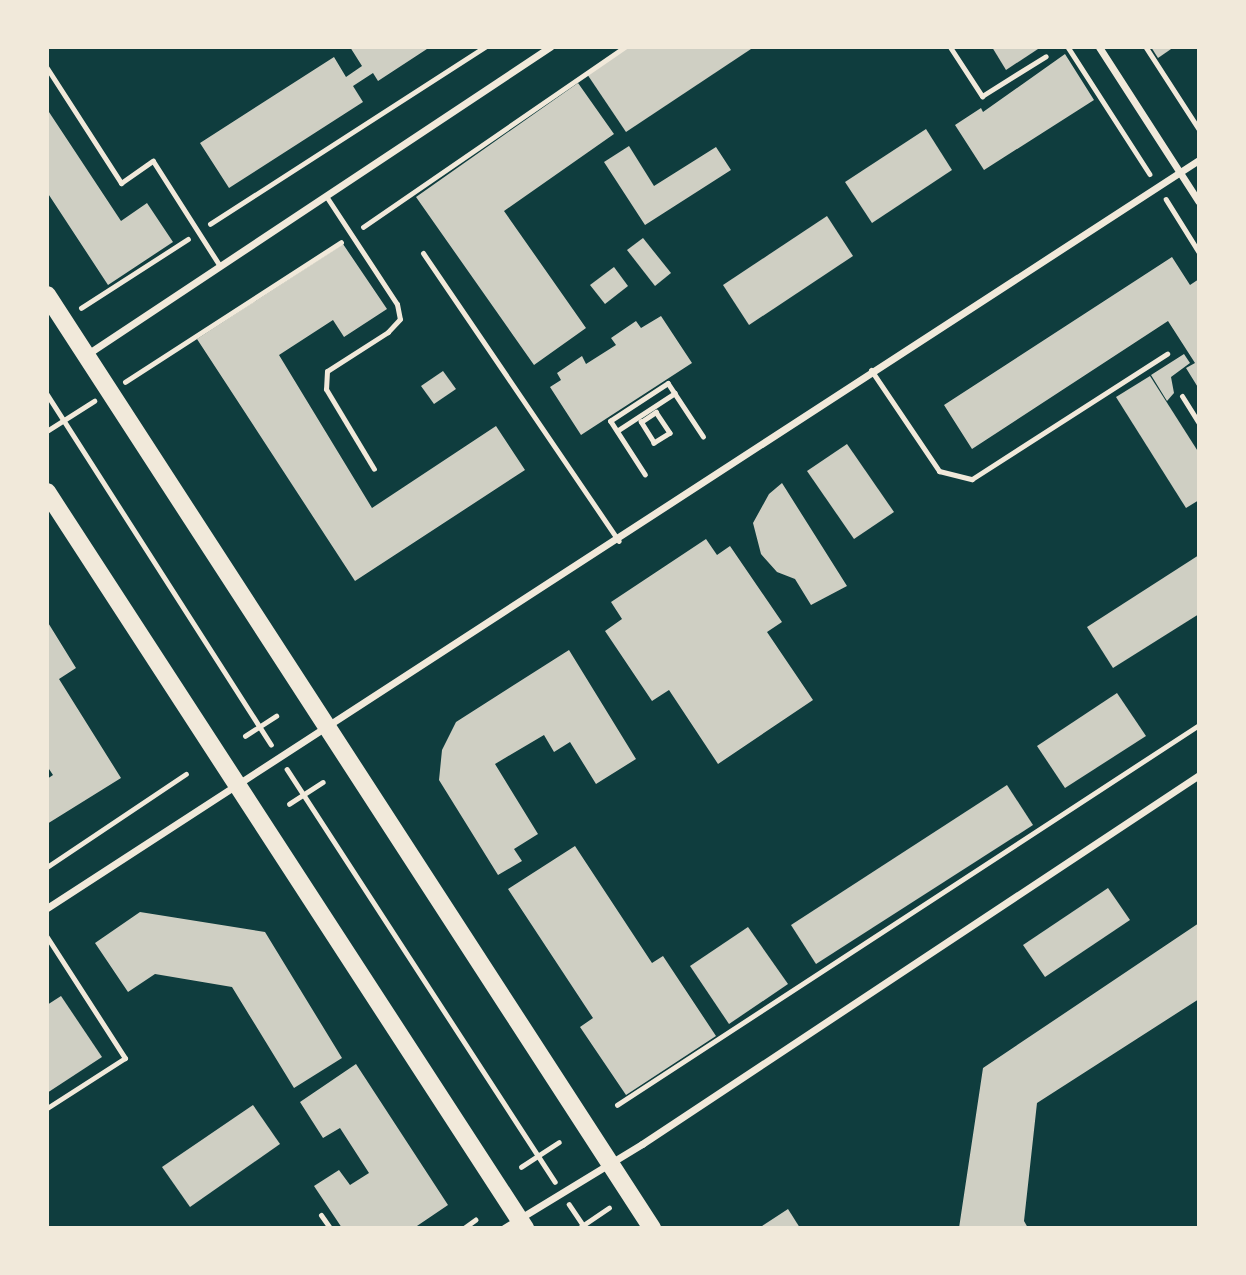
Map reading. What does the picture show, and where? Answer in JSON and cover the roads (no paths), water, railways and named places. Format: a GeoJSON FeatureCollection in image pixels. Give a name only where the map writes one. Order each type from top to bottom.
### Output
{"type":"FeatureCollection","features":[{"type":"Feature","properties":{"kind":"main road"},"geometry":{"type":"LineString","coordinates":[[47,295],[652,1228]]}},
{"type":"Feature","properties":{"kind":"main road"},"geometry":{"type":"LineString","coordinates":[[47,492],[237,784],[516,1225]]}},
{"type":"Feature","properties":{"kind":"street"},"geometry":{"type":"LineString","coordinates":[[86,355],[550,47]]}},
{"type":"Feature","properties":{"kind":"street"},"geometry":{"type":"LineString","coordinates":[[1099,47],[1199,202]]}},
{"type":"Feature","properties":{"kind":"street"},"geometry":{"type":"LineString","coordinates":[[47,908],[619,541],[872,370],[1199,160]]}},
{"type":"Feature","properties":{"kind":"street"},"geometry":{"type":"LineString","coordinates":[[516,1225],[1199,775]]}},
{"type":"Feature","properties":{"kind":"lane"},"geometry":{"type":"LineString","coordinates":[[950,47],[982,96],[1046,56]]}},
{"type":"Feature","properties":{"kind":"lane"},"geometry":{"type":"LineString","coordinates":[[47,68],[121,183],[152,161],[220,267]]}},
{"type":"Feature","properties":{"kind":"lane"},"geometry":{"type":"LineString","coordinates":[[326,196],[397,304],[400,319],[388,332],[338,360],[327,371],[326,389],[374,469]]}},
{"type":"Feature","properties":{"kind":"lane"},"geometry":{"type":"LineString","coordinates":[[423,253],[619,541]]}},
{"type":"Feature","properties":{"kind":"lane"},"geometry":{"type":"LineString","coordinates":[[872,370],[939,471],[972,479],[1167,354]]}},
{"type":"Feature","properties":{"kind":"lane"},"geometry":{"type":"LineString","coordinates":[[1182,396],[1199,423]]}},
{"type":"Feature","properties":{"kind":"lane"},"geometry":{"type":"LineString","coordinates":[[47,937],[125,1058],[47,1108]]}},
{"type":"Feature","properties":{"kind":"lane"},"geometry":{"type":"LineString","coordinates":[[321,1215],[330,1228]]}}]}
